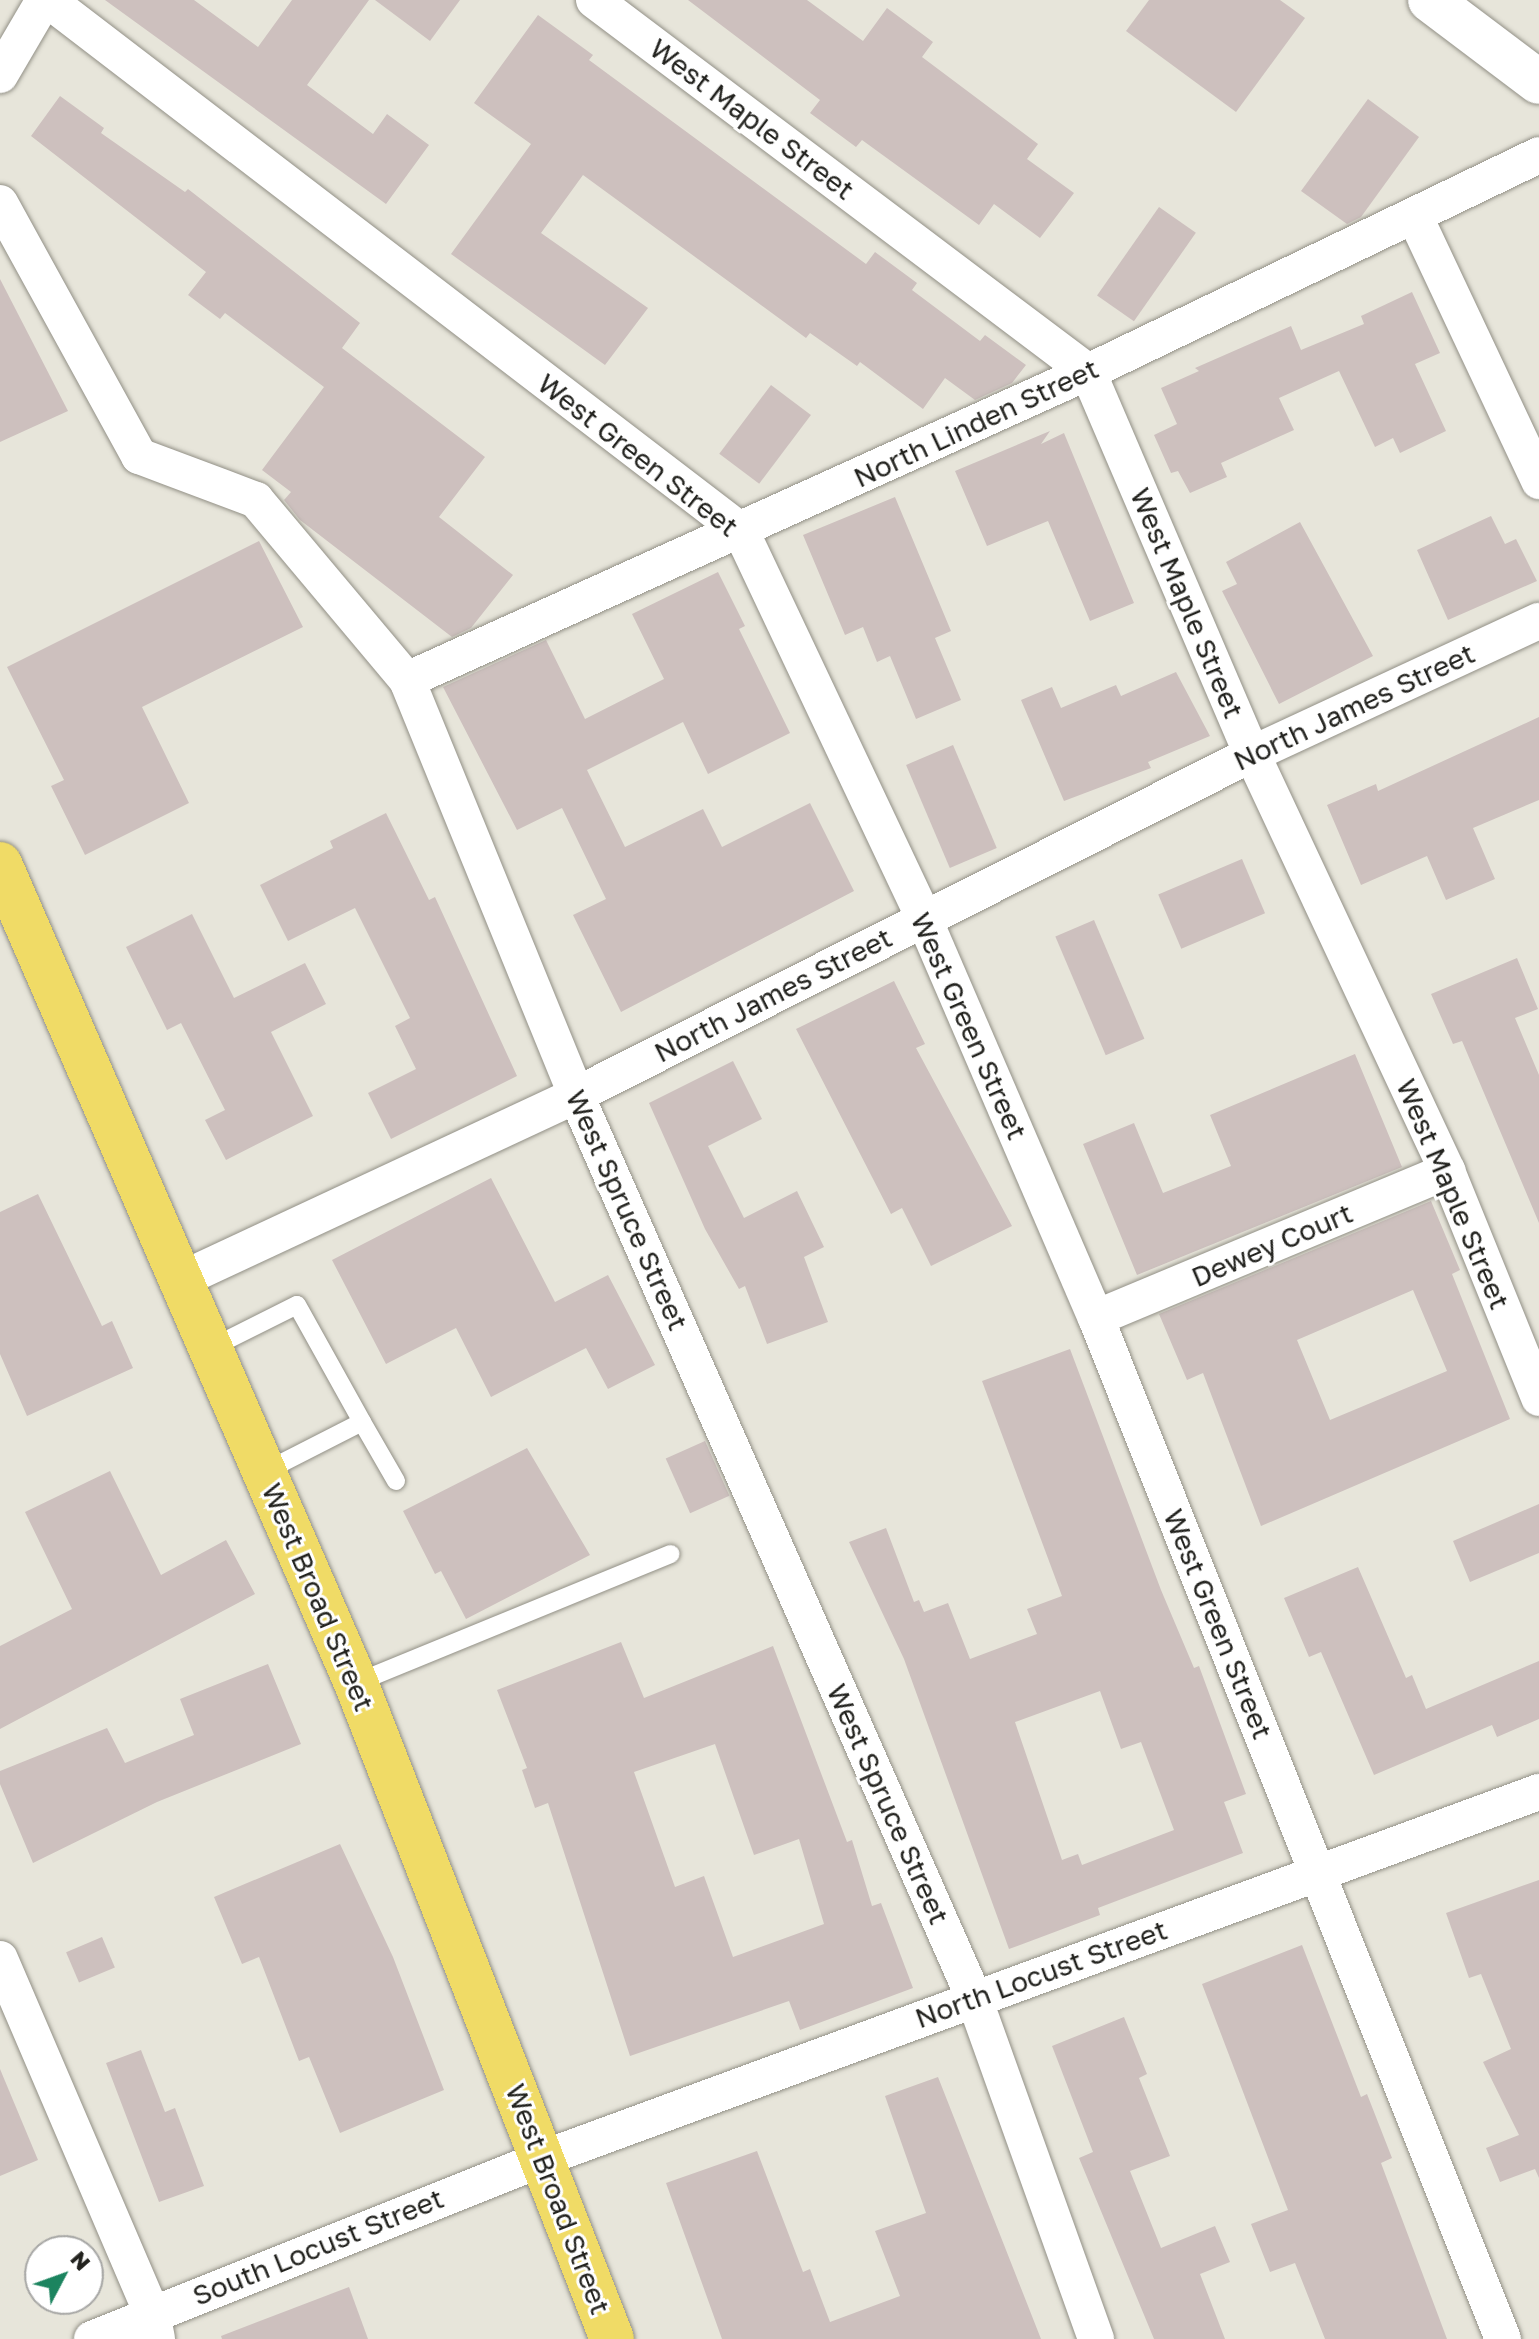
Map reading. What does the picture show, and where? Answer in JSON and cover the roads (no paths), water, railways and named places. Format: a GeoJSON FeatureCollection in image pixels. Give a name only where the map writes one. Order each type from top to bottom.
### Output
{"type":"FeatureCollection","features":[{"type":"Feature","properties":{"kind":"highway","name":"West Broad Street"},"geometry":{"type":"LineString","coordinates":[[0,864],[178,1281],[356,1683],[544,2158],[612,2339]]}},
{"type":"Feature","properties":{"kind":"street"},"geometry":{"type":"LineString","coordinates":[[0,75],[46,0]]}},
{"type":"Feature","properties":{"kind":"street","name":"West Green Street"},"geometry":{"type":"LineString","coordinates":[[46,0],[741,531],[924,919],[1096,1318],[1503,2339]]}},
{"type":"Feature","properties":{"kind":"street","name":"West Maple Street"},"geometry":{"type":"LineString","coordinates":[[594,0],[1088,372],[1252,754],[1447,1171],[1539,1398]]}},
{"type":"Feature","properties":{"kind":"street"},"geometry":{"type":"LineString","coordinates":[[1430,0],[1539,82]]}},
{"type":"Feature","properties":{"kind":"street","name":"North Linden Street"},"geometry":{"type":"LineString","coordinates":[[407,680],[1088,372],[1539,155]]}},
{"type":"Feature","properties":{"kind":"street","name":"West Spruce Street"},"geometry":{"type":"LineString","coordinates":[[0,203],[139,456],[256,500],[407,680],[576,1095],[974,1998],[1096,2339]]}},
{"type":"Feature","properties":{"kind":"street"},"geometry":{"type":"LineString","coordinates":[[1415,217],[1539,481]]}},
{"type":"Feature","properties":{"kind":"street","name":"North James Street"},"geometry":{"type":"LineString","coordinates":[[178,1281],[576,1095],[1252,754],[1539,621]]}},
{"type":"Feature","properties":{"kind":"street","name":"Dewey Court"},"geometry":{"type":"LineString","coordinates":[[1096,1318],[1447,1171]]}},
{"type":"Feature","properties":{"kind":"street","name":"North Locust Street"},"geometry":{"type":"LineString","coordinates":[[544,2158],[1539,1792]]}},
{"type":"Feature","properties":{"kind":"street"},"geometry":{"type":"LineString","coordinates":[[0,1959],[155,2326]]}},
{"type":"Feature","properties":{"kind":"street","name":"South Locust Street"},"geometry":{"type":"LineString","coordinates":[[92,2339],[155,2326],[544,2158]]}},
{"type":"Feature","properties":{"kind":"lane"},"geometry":{"type":"LineString","coordinates":[[209,1349],[297,1305],[396,1481]]}},
{"type":"Feature","properties":{"kind":"lane"},"geometry":{"type":"LineString","coordinates":[[264,1472],[362,1422]]}},
{"type":"Feature","properties":{"kind":"lane"},"geometry":{"type":"LineString","coordinates":[[356,1683],[671,1554]]}}]}
